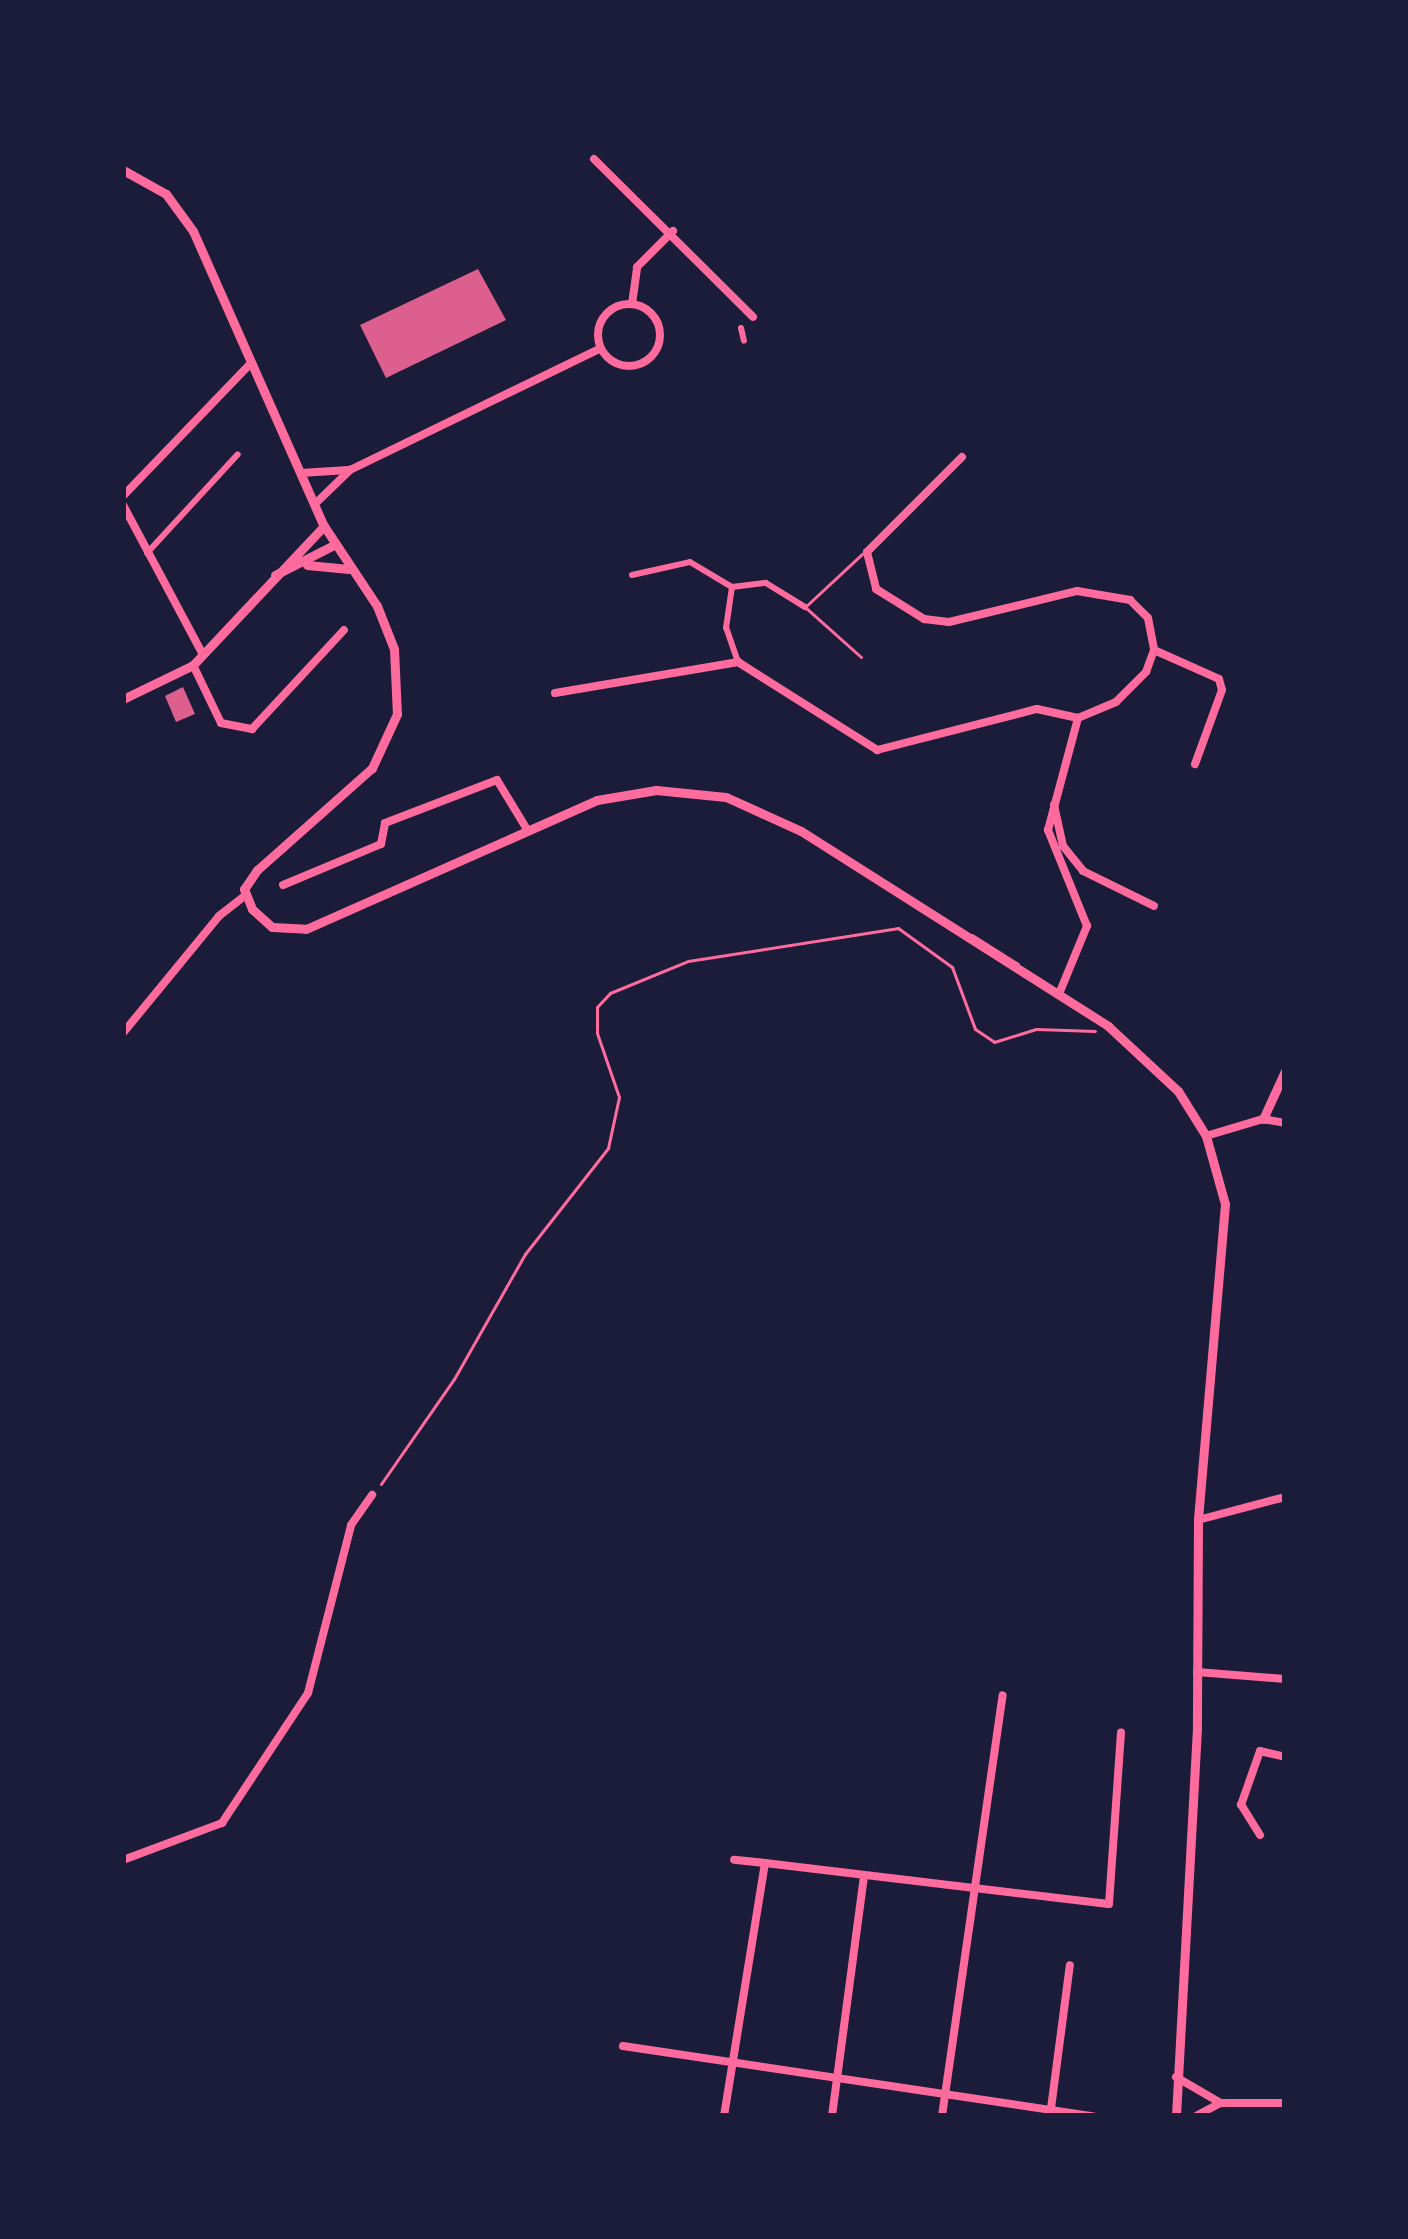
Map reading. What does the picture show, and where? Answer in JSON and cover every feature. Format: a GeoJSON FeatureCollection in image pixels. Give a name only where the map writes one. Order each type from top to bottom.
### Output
{"type":"FeatureCollection","features":[{"type":"Feature","properties":{"kind":"street"},"geometry":{"type":"LineString","coordinates":[[594,159],[673,231],[753,316]]}},
{"type":"Feature","properties":{"kind":"street"},"geometry":{"type":"LineString","coordinates":[[123,170],[180,209],[324,526],[377,606],[394,650],[397,714],[372,767],[256,870],[245,896],[219,916],[123,1033]]}},
{"type":"Feature","properties":{"kind":"street"},"geometry":{"type":"LineString","coordinates":[[632,304],[637,267],[673,231]]}},
{"type":"Feature","properties":{"kind":"street"},"geometry":{"type":"LineString","coordinates":[[601,349],[629,366],[657,348],[658,325],[632,304]]}},
{"type":"Feature","properties":{"kind":"street"},"geometry":{"type":"LineString","coordinates":[[601,349],[601,321],[632,304]]}},
{"type":"Feature","properties":{"kind":"street"},"geometry":{"type":"LineString","coordinates":[[741,328],[744,341]]}},
{"type":"Feature","properties":{"kind":"street"},"geometry":{"type":"LineString","coordinates":[[315,504],[350,470],[601,349]]}},
{"type":"Feature","properties":{"kind":"street"},"geometry":{"type":"LineString","coordinates":[[123,496],[251,363]]}},
{"type":"Feature","properties":{"kind":"street"},"geometry":{"type":"LineString","coordinates":[[147,554],[238,454]]}},
{"type":"Feature","properties":{"kind":"street"},"geometry":{"type":"LineString","coordinates":[[732,587],[727,628],[737,662],[877,750],[1037,709],[1078,718],[1136,687],[1154,650],[1148,618],[1105,590],[949,622],[924,620],[876,590],[867,552],[962,457]]}},
{"type":"Feature","properties":{"kind":"street"},"geometry":{"type":"LineString","coordinates":[[301,473],[350,470]]}},
{"type":"Feature","properties":{"kind":"street"},"geometry":{"type":"LineString","coordinates":[[123,506],[202,655]]}},
{"type":"Feature","properties":{"kind":"street"},"geometry":{"type":"LineString","coordinates":[[123,699],[193,665],[324,526]]}},
{"type":"Feature","properties":{"kind":"street"},"geometry":{"type":"LineString","coordinates":[[275,575],[302,566],[334,545]]}},
{"type":"Feature","properties":{"kind":"street"},"geometry":{"type":"LineString","coordinates":[[632,575],[690,562],[732,587],[766,583],[805,607]]}},
{"type":"Feature","properties":{"kind":"street"},"geometry":{"type":"LineString","coordinates":[[302,566],[349,569]]}},
{"type":"Feature","properties":{"kind":"street"},"geometry":{"type":"LineString","coordinates":[[193,665],[214,715],[237,731],[251,729],[344,630]]}},
{"type":"Feature","properties":{"kind":"street"},"geometry":{"type":"LineString","coordinates":[[1154,650],[1208,669],[1222,690],[1196,764]]}},
{"type":"Feature","properties":{"kind":"street"},"geometry":{"type":"LineString","coordinates":[[555,693],[737,662]]}},
{"type":"Feature","properties":{"kind":"street"},"geometry":{"type":"LineString","coordinates":[[1059,994],[1087,926],[1052,850],[1053,798],[1078,718]]}},
{"type":"Feature","properties":{"kind":"street"},"geometry":{"type":"LineString","coordinates":[[283,885],[381,844],[385,823],[496,780],[529,832]]}},
{"type":"Feature","properties":{"kind":"street"},"geometry":{"type":"LineString","coordinates":[[245,896],[272,927],[306,929],[622,794],[726,797],[801,831],[1059,994],[1108,1026],[1178,1091],[1206,1136],[1225,1204],[1198,1520],[1197,1672],[1176,2116]]}},
{"type":"Feature","properties":{"kind":"street"},"geometry":{"type":"LineString","coordinates":[[1053,798],[1064,846],[1083,871],[1154,906]]}},
{"type":"Feature","properties":{"kind":"street"},"geometry":{"type":"LineString","coordinates":[[1264,1119],[1285,1071]]}},
{"type":"Feature","properties":{"kind":"street"},"geometry":{"type":"LineString","coordinates":[[1206,1136],[1264,1119],[1285,1123]]}},
{"type":"Feature","properties":{"kind":"street"},"geometry":{"type":"LineString","coordinates":[[123,1859],[222,1823],[308,1693],[351,1525],[372,1495]]}},
{"type":"Feature","properties":{"kind":"street"},"geometry":{"type":"LineString","coordinates":[[1198,1520],[1285,1496]]}},
{"type":"Feature","properties":{"kind":"street"},"geometry":{"type":"LineString","coordinates":[[1197,1672],[1285,1679]]}},
{"type":"Feature","properties":{"kind":"street"},"geometry":{"type":"LineString","coordinates":[[942,2116],[1003,1695]]}},
{"type":"Feature","properties":{"kind":"street"},"geometry":{"type":"LineString","coordinates":[[734,1859],[1109,1904],[1121,1732]]}},
{"type":"Feature","properties":{"kind":"street"},"geometry":{"type":"LineString","coordinates":[[1260,1835],[1241,1805],[1260,1751],[1285,1756]]}},
{"type":"Feature","properties":{"kind":"street"},"geometry":{"type":"LineString","coordinates":[[724,2116],[765,1863]]}},
{"type":"Feature","properties":{"kind":"street"},"geometry":{"type":"LineString","coordinates":[[832,2116],[864,1875]]}},
{"type":"Feature","properties":{"kind":"street"},"geometry":{"type":"LineString","coordinates":[[1051,2112],[1070,1965]]}},
{"type":"Feature","properties":{"kind":"street"},"geometry":{"type":"LineString","coordinates":[[623,2046],[1094,2116]]}},
{"type":"Feature","properties":{"kind":"street"},"geometry":{"type":"LineString","coordinates":[[1176,2077],[1220,2103]]}},
{"type":"Feature","properties":{"kind":"street"},"geometry":{"type":"LineString","coordinates":[[1196,2116],[1220,2103],[1285,2103]]}},
{"type":"Feature","properties":{"kind":"lane"},"geometry":{"type":"LineString","coordinates":[[860,657],[805,607],[867,552]]}},
{"type":"Feature","properties":{"kind":"path"},"geometry":{"type":"LineString","coordinates":[[372,1495],[406,1456],[525,1254],[608,1148],[619,1097],[598,1033],[598,1007],[610,993],[688,961],[898,928],[952,967],[975,1029],[994,1042],[1036,1029],[1079,1036],[1108,1026]]}},
{"type":"Feature","properties":{"kind":"building"},"geometry":{"type":"Polygon","coordinates":[[[478,269],[506,320],[386,378],[360,325],[478,269]]]}},
{"type":"Feature","properties":{"kind":"building"},"geometry":{"type":"Polygon","coordinates":[[[183,687],[195,714],[176,722],[165,696],[183,687]]]}}]}
